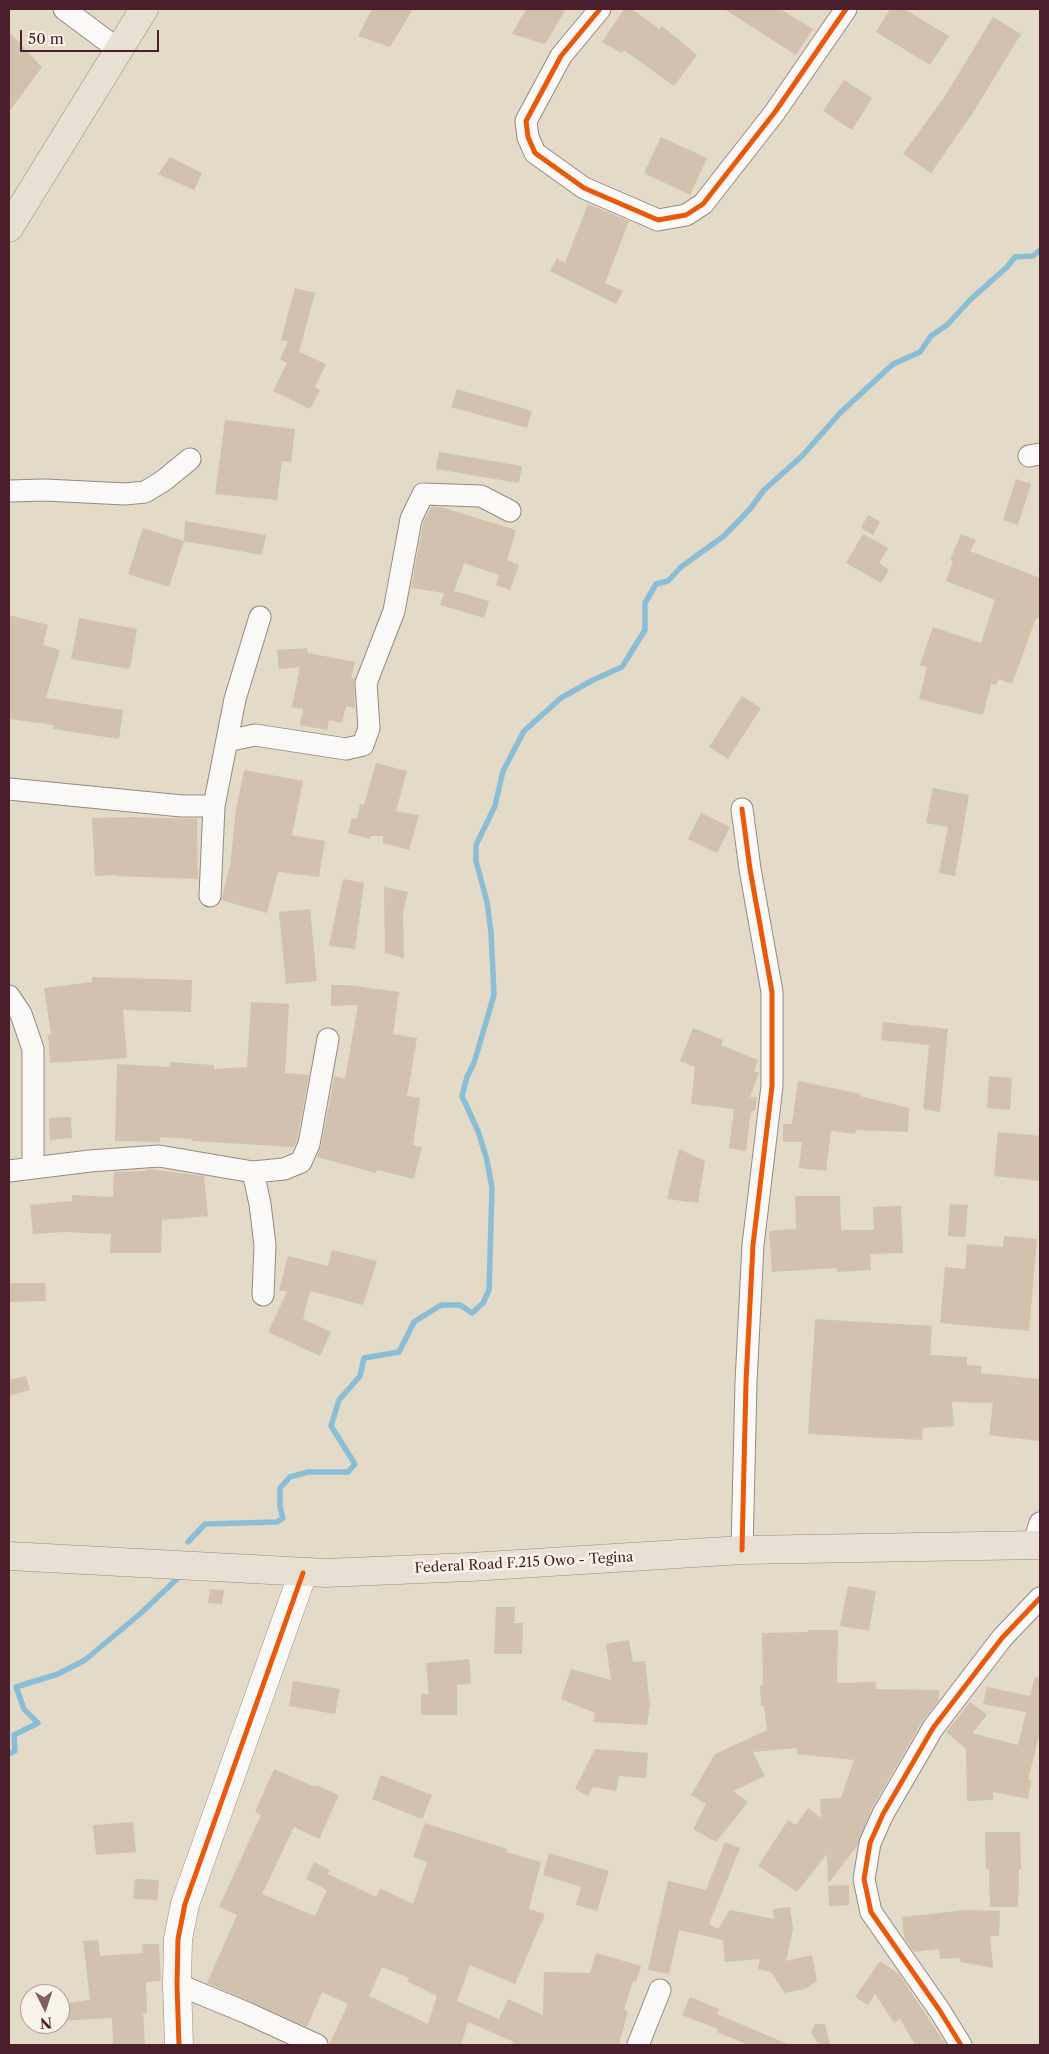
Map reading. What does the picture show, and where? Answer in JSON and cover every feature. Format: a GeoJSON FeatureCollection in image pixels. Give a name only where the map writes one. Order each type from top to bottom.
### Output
{"type":"FeatureCollection","features":[{"type":"Feature","properties":{"kind":"main road"},"geometry":{"type":"LineString","coordinates":[[9,228],[144,9]]}},
{"type":"Feature","properties":{"kind":"main road","name":"Federal Road F.215 Owo - Tegina"},"geometry":{"type":"LineString","coordinates":[[9,1556],[303,1573],[470,1567],[742,1550],[1038,1537]]}},
{"type":"Feature","properties":{"kind":"street"},"geometry":{"type":"LineString","coordinates":[[64,9],[119,50]]}},
{"type":"Feature","properties":{"kind":"street"},"geometry":{"type":"LineString","coordinates":[[600,9],[561,56],[526,121],[528,137],[535,153],[584,188],[658,220],[686,215],[703,204],[774,112],[846,9]]}},
{"type":"Feature","properties":{"kind":"street"},"geometry":{"type":"LineString","coordinates":[[9,491],[45,490],[125,494],[145,492],[163,481],[190,459]]}},
{"type":"Feature","properties":{"kind":"street"},"geometry":{"type":"LineString","coordinates":[[227,741],[256,735],[346,749],[363,745],[369,728],[366,683],[394,611],[410,519],[423,494],[481,496],[510,511]]}},
{"type":"Feature","properties":{"kind":"street"},"geometry":{"type":"LineString","coordinates":[[210,896],[214,806],[235,699],[260,617]]}},
{"type":"Feature","properties":{"kind":"street"},"geometry":{"type":"LineString","coordinates":[[9,789],[182,806],[214,806]]}},
{"type":"Feature","properties":{"kind":"street"},"geometry":{"type":"LineString","coordinates":[[742,809],[750,870],[772,992],[772,1086],[753,1245],[746,1372],[742,1550]]}},
{"type":"Feature","properties":{"kind":"street"},"geometry":{"type":"LineString","coordinates":[[9,996],[21,1014],[33,1049],[33,1167]]}},
{"type":"Feature","properties":{"kind":"street"},"geometry":{"type":"LineString","coordinates":[[9,1171],[33,1167],[160,1156],[253,1172],[284,1169],[301,1162],[309,1144],[328,1039]]}},
{"type":"Feature","properties":{"kind":"street"},"geometry":{"type":"LineString","coordinates":[[253,1172],[260,1204],[265,1245],[263,1295]]}},
{"type":"Feature","properties":{"kind":"street"},"geometry":{"type":"LineString","coordinates":[[179,2045],[178,1938],[185,1904],[303,1573]]}},
{"type":"Feature","properties":{"kind":"street"},"geometry":{"type":"LineString","coordinates":[[960,2045],[940,2010],[872,1912],[864,1879],[870,1843],[887,1805],[933,1728],[1002,1638],[1040,1598]]}},
{"type":"Feature","properties":{"kind":"street"},"geometry":{"type":"LineString","coordinates":[[177,1984],[317,2045]]}},
{"type":"Feature","properties":{"kind":"street"},"geometry":{"type":"LineString","coordinates":[[638,2045],[660,1990]]}},
{"type":"Feature","properties":{"kind":"building"},"geometry":{"type":"Polygon","coordinates":[[[372,9],[413,9],[390,47],[358,36],[372,9]]]}},
{"type":"Feature","properties":{"kind":"building"},"geometry":{"type":"Polygon","coordinates":[[[526,9],[566,9],[545,44],[512,34],[526,9]]]}},
{"type":"Feature","properties":{"kind":"building"},"geometry":{"type":"Polygon","coordinates":[[[624,9],[632,9],[659,29],[662,26],[697,55],[674,86],[624,50],[622,53],[602,42],[624,9]]]}},
{"type":"Feature","properties":{"kind":"building"},"geometry":{"type":"Polygon","coordinates":[[[724,9],[780,9],[813,29],[796,55],[724,9]]]}},
{"type":"Feature","properties":{"kind":"building"},"geometry":{"type":"Polygon","coordinates":[[[890,9],[904,9],[949,36],[930,65],[876,32],[890,9]]]}},
{"type":"Feature","properties":{"kind":"building"},"geometry":{"type":"Polygon","coordinates":[[[993,17],[1021,34],[972,114],[931,173],[903,154],[945,96],[993,17]]]}},
{"type":"Feature","properties":{"kind":"building"},"geometry":{"type":"Polygon","coordinates":[[[9,32],[42,67],[9,112],[9,32]]]}},
{"type":"Feature","properties":{"kind":"building"},"geometry":{"type":"Polygon","coordinates":[[[844,80],[872,98],[852,130],[823,111],[844,80]]]}},
{"type":"Feature","properties":{"kind":"building"},"geometry":{"type":"Polygon","coordinates":[[[661,137],[707,158],[690,195],[644,173],[661,137]]]}},
{"type":"Feature","properties":{"kind":"building"},"geometry":{"type":"Polygon","coordinates":[[[170,157],[202,173],[194,190],[158,174],[170,157]]]}},
{"type":"Feature","properties":{"kind":"building"},"geometry":{"type":"Polygon","coordinates":[[[588,204],[629,221],[605,283],[623,291],[616,304],[550,271],[557,258],[565,263],[588,204]]]}},
{"type":"Feature","properties":{"kind":"building"},"geometry":{"type":"Polygon","coordinates":[[[295,288],[315,293],[299,352],[326,364],[315,387],[320,390],[310,409],[273,391],[287,363],[280,359],[288,342],[281,340],[295,288]]]}},
{"type":"Feature","properties":{"kind":"building"},"geometry":{"type":"Polygon","coordinates":[[[457,389],[532,411],[527,428],[451,407],[457,389]]]}},
{"type":"Feature","properties":{"kind":"building"},"geometry":{"type":"Polygon","coordinates":[[[225,420],[295,429],[291,462],[282,461],[277,500],[215,494],[225,420]]]}},
{"type":"Feature","properties":{"kind":"building"},"geometry":{"type":"Polygon","coordinates":[[[439,452],[522,466],[519,483],[436,469],[439,452]]]}},
{"type":"Feature","properties":{"kind":"building"},"geometry":{"type":"Polygon","coordinates":[[[1016,479],[1031,484],[1018,525],[1003,520],[1016,479]]]}},
{"type":"Feature","properties":{"kind":"building"},"geometry":{"type":"Polygon","coordinates":[[[431,507],[441,507],[516,530],[507,560],[519,565],[510,590],[496,585],[499,575],[464,563],[454,591],[489,601],[484,618],[440,605],[444,593],[411,588],[423,523],[431,507]]]}},
{"type":"Feature","properties":{"kind":"building"},"geometry":{"type":"Polygon","coordinates":[[[868,515],[880,522],[873,535],[861,528],[868,515]]]}},
{"type":"Feature","properties":{"kind":"building"},"geometry":{"type":"Polygon","coordinates":[[[185,521],[266,535],[262,555],[184,541],[185,521]]]}},
{"type":"Feature","properties":{"kind":"building"},"geometry":{"type":"Polygon","coordinates":[[[143,528],[184,541],[169,587],[128,574],[143,528]]]}},
{"type":"Feature","properties":{"kind":"building"},"geometry":{"type":"Polygon","coordinates":[[[863,534],[888,548],[879,563],[889,570],[881,583],[846,563],[863,534]]]}},
{"type":"Feature","properties":{"kind":"building"},"geometry":{"type":"Polygon","coordinates":[[[961,534],[976,540],[970,551],[1040,578],[1040,619],[1036,618],[1012,684],[998,679],[996,685],[991,684],[983,715],[919,699],[927,667],[920,665],[933,627],[981,643],[995,600],[946,581],[953,561],[950,560],[961,534]]]}},
{"type":"Feature","properties":{"kind":"building"},"geometry":{"type":"Polygon","coordinates":[[[9,615],[48,625],[43,645],[60,650],[46,698],[123,710],[119,739],[53,729],[54,725],[9,719],[9,615]]]}},
{"type":"Feature","properties":{"kind":"building"},"geometry":{"type":"Polygon","coordinates":[[[79,618],[137,629],[130,669],[71,659],[79,618]]]}},
{"type":"Feature","properties":{"kind":"building"},"geometry":{"type":"Polygon","coordinates":[[[307,648],[308,653],[355,662],[351,678],[354,679],[355,708],[346,706],[342,723],[329,720],[327,730],[300,725],[303,709],[292,707],[300,667],[279,669],[277,650],[307,648]]]}},
{"type":"Feature","properties":{"kind":"building"},"geometry":{"type":"Polygon","coordinates":[[[742,696],[761,708],[728,759],[709,747],[742,696]]]}},
{"type":"Feature","properties":{"kind":"building"},"geometry":{"type":"Polygon","coordinates":[[[376,763],[407,771],[396,811],[419,815],[409,850],[383,843],[383,836],[370,836],[370,839],[348,833],[352,818],[357,819],[360,804],[364,805],[376,763]]]}},
{"type":"Feature","properties":{"kind":"building"},"geometry":{"type":"Polygon","coordinates":[[[244,770],[303,781],[292,835],[325,841],[319,877],[278,872],[267,913],[221,900],[230,866],[236,810],[244,770]]]}},
{"type":"Feature","properties":{"kind":"building"},"geometry":{"type":"Polygon","coordinates":[[[933,788],[969,795],[955,876],[939,873],[948,827],[926,823],[933,788]]]}},
{"type":"Feature","properties":{"kind":"building"},"geometry":{"type":"Polygon","coordinates":[[[701,813],[730,827],[717,853],[688,839],[701,813]]]}},
{"type":"Feature","properties":{"kind":"building"},"geometry":{"type":"Polygon","coordinates":[[[92,818],[197,819],[198,879],[115,875],[95,876],[92,818]]]}},
{"type":"Feature","properties":{"kind":"building"},"geometry":{"type":"Polygon","coordinates":[[[343,879],[364,883],[355,949],[329,946],[343,879]]]}},
{"type":"Feature","properties":{"kind":"building"},"geometry":{"type":"Polygon","coordinates":[[[384,887],[408,892],[403,912],[404,958],[385,953],[384,887]]]}},
{"type":"Feature","properties":{"kind":"building"},"geometry":{"type":"Polygon","coordinates":[[[310,909],[317,981],[286,984],[279,912],[310,909]]]}},
{"type":"Feature","properties":{"kind":"building"},"geometry":{"type":"Polygon","coordinates":[[[92,977],[192,980],[191,1012],[123,1010],[127,1058],[50,1063],[48,1035],[51,1034],[44,988],[92,982],[92,977]]]}},
{"type":"Feature","properties":{"kind":"building"},"geometry":{"type":"Polygon","coordinates":[[[331,985],[348,985],[399,992],[393,1034],[417,1038],[407,1096],[420,1098],[413,1145],[422,1147],[414,1179],[377,1170],[376,1173],[317,1157],[321,1146],[334,1076],[345,1079],[358,1005],[331,1006],[331,985]]]}},
{"type":"Feature","properties":{"kind":"building"},"geometry":{"type":"Polygon","coordinates":[[[251,1002],[289,1004],[285,1073],[309,1075],[297,1140],[294,1147],[192,1141],[192,1139],[160,1137],[160,1142],[115,1141],[117,1064],[170,1067],[170,1062],[214,1065],[214,1069],[247,1067],[251,1002]]]}},
{"type":"Feature","properties":{"kind":"building"},"geometry":{"type":"Polygon","coordinates":[[[883,1022],[948,1029],[940,1112],[923,1109],[929,1045],[881,1040],[883,1022]]]}},
{"type":"Feature","properties":{"kind":"building"},"geometry":{"type":"Polygon","coordinates":[[[693,1028],[723,1040],[721,1045],[758,1060],[754,1071],[759,1073],[750,1097],[757,1097],[755,1111],[751,1111],[746,1151],[729,1148],[734,1109],[691,1104],[695,1067],[680,1061],[693,1028]]]}},
{"type":"Feature","properties":{"kind":"building"},"geometry":{"type":"Polygon","coordinates":[[[989,1076],[1012,1078],[1010,1110],[987,1108],[989,1076]]]}},
{"type":"Feature","properties":{"kind":"building"},"geometry":{"type":"Polygon","coordinates":[[[798,1081],[861,1094],[860,1096],[909,1108],[908,1132],[856,1130],[855,1134],[831,1131],[826,1171],[799,1168],[802,1142],[783,1142],[783,1124],[792,1124],[798,1081]]]}},
{"type":"Feature","properties":{"kind":"building"},"geometry":{"type":"Polygon","coordinates":[[[71,1117],[72,1138],[50,1140],[49,1118],[71,1117]]]}},
{"type":"Feature","properties":{"kind":"building"},"geometry":{"type":"Polygon","coordinates":[[[998,1132],[1040,1136],[1040,1181],[994,1176],[998,1132]]]}},
{"type":"Feature","properties":{"kind":"building"},"geometry":{"type":"Polygon","coordinates":[[[679,1149],[705,1161],[698,1203],[667,1199],[679,1149]]]}},
{"type":"Feature","properties":{"kind":"building"},"geometry":{"type":"Polygon","coordinates":[[[149,1169],[204,1176],[208,1216],[162,1220],[161,1253],[110,1253],[111,1234],[64,1232],[33,1234],[30,1205],[72,1201],[72,1195],[113,1197],[114,1172],[144,1171],[149,1169]]]}},
{"type":"Feature","properties":{"kind":"building"},"geometry":{"type":"Polygon","coordinates":[[[795,1196],[840,1196],[841,1230],[874,1230],[873,1207],[901,1206],[903,1253],[870,1254],[871,1270],[837,1272],[837,1268],[772,1272],[769,1231],[796,1229],[795,1196]]]}},
{"type":"Feature","properties":{"kind":"building"},"geometry":{"type":"Polygon","coordinates":[[[950,1204],[968,1205],[965,1237],[948,1236],[950,1204]]]}},
{"type":"Feature","properties":{"kind":"building"},"geometry":{"type":"Polygon","coordinates":[[[1004,1236],[1037,1239],[1029,1331],[940,1323],[945,1267],[965,1269],[967,1244],[1003,1247],[1004,1236]]]}},
{"type":"Feature","properties":{"kind":"building"},"geometry":{"type":"Polygon","coordinates":[[[332,1250],[377,1261],[363,1305],[310,1291],[303,1319],[331,1332],[320,1356],[268,1332],[287,1292],[279,1290],[288,1256],[328,1266],[332,1250]]]}},
{"type":"Feature","properties":{"kind":"building"},"geometry":{"type":"Polygon","coordinates":[[[9,1283],[45,1283],[46,1301],[9,1302],[9,1283]]]}},
{"type":"Feature","properties":{"kind":"building"},"geometry":{"type":"Polygon","coordinates":[[[815,1319],[932,1326],[930,1355],[967,1357],[967,1365],[981,1366],[981,1373],[1040,1379],[1039,1441],[989,1435],[993,1403],[952,1402],[954,1426],[923,1428],[922,1440],[808,1434],[815,1319]]]}},
{"type":"Feature","properties":{"kind":"building"},"geometry":{"type":"Polygon","coordinates":[[[26,1376],[30,1390],[9,1396],[9,1380],[26,1376]]]}},
{"type":"Feature","properties":{"kind":"building"},"geometry":{"type":"Polygon","coordinates":[[[848,1586],[876,1591],[869,1631],[840,1626],[848,1586]]]}},
{"type":"Feature","properties":{"kind":"building"},"geometry":{"type":"Polygon","coordinates":[[[210,1589],[224,1590],[222,1604],[208,1603],[210,1589]]]}},
{"type":"Feature","properties":{"kind":"building"},"geometry":{"type":"Polygon","coordinates":[[[496,1607],[515,1607],[514,1623],[523,1623],[522,1654],[494,1654],[496,1607]]]}},
{"type":"Feature","properties":{"kind":"building"},"geometry":{"type":"Polygon","coordinates":[[[808,1630],[838,1630],[837,1683],[876,1682],[876,1689],[939,1690],[939,1700],[922,1722],[872,1808],[857,1846],[828,1884],[827,1854],[797,1892],[758,1866],[788,1820],[796,1825],[808,1808],[821,1818],[820,1799],[841,1798],[854,1760],[797,1754],[797,1748],[753,1752],[765,1776],[733,1791],[748,1802],[716,1842],[693,1829],[706,1804],[691,1795],[715,1754],[767,1730],[764,1706],[761,1706],[760,1686],[763,1685],[762,1633],[808,1632],[808,1630]]]}},
{"type":"Feature","properties":{"kind":"building"},"geometry":{"type":"Polygon","coordinates":[[[629,1640],[633,1662],[645,1661],[650,1705],[647,1725],[593,1722],[595,1713],[561,1699],[571,1669],[611,1680],[606,1644],[629,1640]]]}},
{"type":"Feature","properties":{"kind":"building"},"geometry":{"type":"Polygon","coordinates":[[[469,1659],[471,1684],[457,1685],[457,1715],[421,1715],[421,1694],[429,1694],[426,1663],[469,1659]]]}},
{"type":"Feature","properties":{"kind":"building"},"geometry":{"type":"Polygon","coordinates":[[[1035,1677],[1040,1678],[1040,1732],[1028,1780],[1031,1781],[1028,1799],[993,1792],[993,1800],[967,1801],[966,1749],[946,1732],[970,1702],[987,1715],[972,1733],[1018,1745],[1026,1712],[983,1704],[987,1687],[1030,1696],[1035,1677]]]}},
{"type":"Feature","properties":{"kind":"building"},"geometry":{"type":"Polygon","coordinates":[[[293,1681],[340,1689],[335,1714],[289,1706],[293,1681]]]}},
{"type":"Feature","properties":{"kind":"building"},"geometry":{"type":"Polygon","coordinates":[[[595,1749],[648,1753],[646,1778],[619,1776],[616,1791],[593,1787],[588,1796],[575,1789],[595,1749]]]}},
{"type":"Feature","properties":{"kind":"building"},"geometry":{"type":"Polygon","coordinates":[[[274,1769],[339,1795],[319,1839],[294,1827],[262,1894],[315,1916],[327,1890],[306,1879],[314,1862],[330,1870],[328,1874],[376,1897],[380,1888],[413,1904],[427,1862],[413,1857],[425,1823],[507,1849],[506,1852],[541,1862],[529,1909],[545,1914],[515,1984],[470,1965],[457,2001],[499,2019],[508,1999],[543,2015],[544,1972],[590,1973],[596,1953],[641,1966],[636,1982],[633,1981],[624,2010],[628,2011],[619,2045],[513,2045],[514,2042],[468,2022],[461,2045],[329,2045],[348,2004],[322,1992],[307,2027],[207,1983],[237,1915],[219,1907],[261,1815],[255,1812],[274,1769]],[[382,1967],[369,1996],[428,2024],[437,1996],[407,1981],[409,1978],[382,1967]]]}},
{"type":"Feature","properties":{"kind":"building"},"geometry":{"type":"Polygon","coordinates":[[[381,1775],[432,1795],[422,1819],[372,1799],[381,1775]]]}},
{"type":"Feature","properties":{"kind":"building"},"geometry":{"type":"Polygon","coordinates":[[[133,1822],[136,1852],[96,1855],[93,1825],[133,1822]]]}},
{"type":"Feature","properties":{"kind":"building"},"geometry":{"type":"Polygon","coordinates":[[[985,1832],[1020,1832],[1021,1869],[1019,1869],[1018,1907],[990,1907],[989,1869],[986,1869],[985,1832]]]}},
{"type":"Feature","properties":{"kind":"building"},"geometry":{"type":"Polygon","coordinates":[[[725,1842],[740,1848],[709,1924],[718,1929],[730,1910],[774,1919],[773,1909],[790,1907],[793,1929],[786,1961],[812,1955],[817,1981],[805,1989],[785,1993],[771,1972],[758,1969],[760,1959],[725,1962],[723,1940],[679,1930],[669,1974],[648,1970],[668,1881],[706,1890],[725,1842]]]}},
{"type":"Feature","properties":{"kind":"building"},"geometry":{"type":"Polygon","coordinates":[[[549,1853],[609,1871],[597,1911],[576,1905],[581,1887],[543,1875],[549,1853]]]}},
{"type":"Feature","properties":{"kind":"building"},"geometry":{"type":"Polygon","coordinates":[[[135,1879],[159,1880],[157,1900],[133,1899],[135,1879]]]}},
{"type":"Feature","properties":{"kind":"building"},"geometry":{"type":"Polygon","coordinates":[[[849,1885],[849,1905],[829,1906],[828,1886],[849,1885]]]}},
{"type":"Feature","properties":{"kind":"building"},"geometry":{"type":"Polygon","coordinates":[[[966,1910],[1000,1911],[999,1936],[990,1936],[993,1968],[961,1962],[960,1958],[940,1959],[939,1949],[914,1952],[904,1937],[902,1917],[966,1910]]]}},
{"type":"Feature","properties":{"kind":"building"},"geometry":{"type":"Polygon","coordinates":[[[98,1940],[100,1956],[143,1953],[142,1944],[159,1944],[161,1981],[146,1982],[147,2013],[143,2013],[145,2045],[113,2045],[112,2018],[70,2020],[70,2003],[90,2000],[83,1941],[98,1940]]]}},
{"type":"Feature","properties":{"kind":"building"},"geometry":{"type":"Polygon","coordinates":[[[880,1961],[899,1974],[946,2045],[915,2045],[900,2019],[894,2023],[875,1994],[868,2005],[855,1997],[880,1961]]]}},
{"type":"Feature","properties":{"kind":"building"},"geometry":{"type":"Polygon","coordinates":[[[690,1997],[719,2009],[717,2014],[790,2045],[749,2045],[717,2032],[718,2029],[682,2015],[690,1997]]]}},
{"type":"Feature","properties":{"kind":"building"},"geometry":{"type":"Polygon","coordinates":[[[815,2024],[825,2024],[830,2045],[819,2045],[811,2033],[815,2024]]]}},
{"type":"Feature","properties":{"kind":"waterway"},"geometry":{"type":"LineString","coordinates":[[188,1542],[205,1524],[277,1522],[283,1518],[280,1507],[280,1488],[290,1477],[308,1472],[348,1472],[355,1464],[331,1426],[339,1400],[360,1376],[364,1358],[399,1352],[414,1322],[441,1305],[460,1305],[472,1313],[483,1303],[489,1290],[492,1188],[487,1160],[478,1131],[462,1096],[494,995],[491,932],[487,902],[476,861],[476,845],[495,806],[503,771],[524,731],[561,698],[591,681],[622,667],[645,630],[645,603],[656,584],[668,581],[681,567],[724,536],[750,509],[764,490],[802,456],[840,413],[893,364],[920,352],[931,336],[947,325],[1015,257],[1033,256],[1040,250]]}},
{"type":"Feature","properties":{"kind":"waterway"},"geometry":{"type":"LineString","coordinates":[[9,1754],[15,1751],[14,1735],[38,1723],[24,1709],[16,1687],[58,1674],[85,1660],[141,1613],[179,1577]]}},
{"type":"Feature","properties":{"kind":"cycle path"},"geometry":{"type":"LineString","coordinates":[[600,9],[561,56],[526,121],[528,137],[535,153],[584,188],[658,220],[686,215],[703,204],[775,112],[846,9]]}},
{"type":"Feature","properties":{"kind":"cycle path"},"geometry":{"type":"LineString","coordinates":[[742,809],[750,869],[772,992],[772,1086],[753,1245],[746,1382],[742,1550]]}},
{"type":"Feature","properties":{"kind":"cycle path"},"geometry":{"type":"LineString","coordinates":[[179,2045],[178,1939],[185,1904],[303,1573]]}},
{"type":"Feature","properties":{"kind":"cycle path"},"geometry":{"type":"LineString","coordinates":[[961,2045],[940,2011],[871,1912],[864,1879],[870,1843],[883,1814],[933,1728],[1002,1638],[1040,1598]]}}]}
